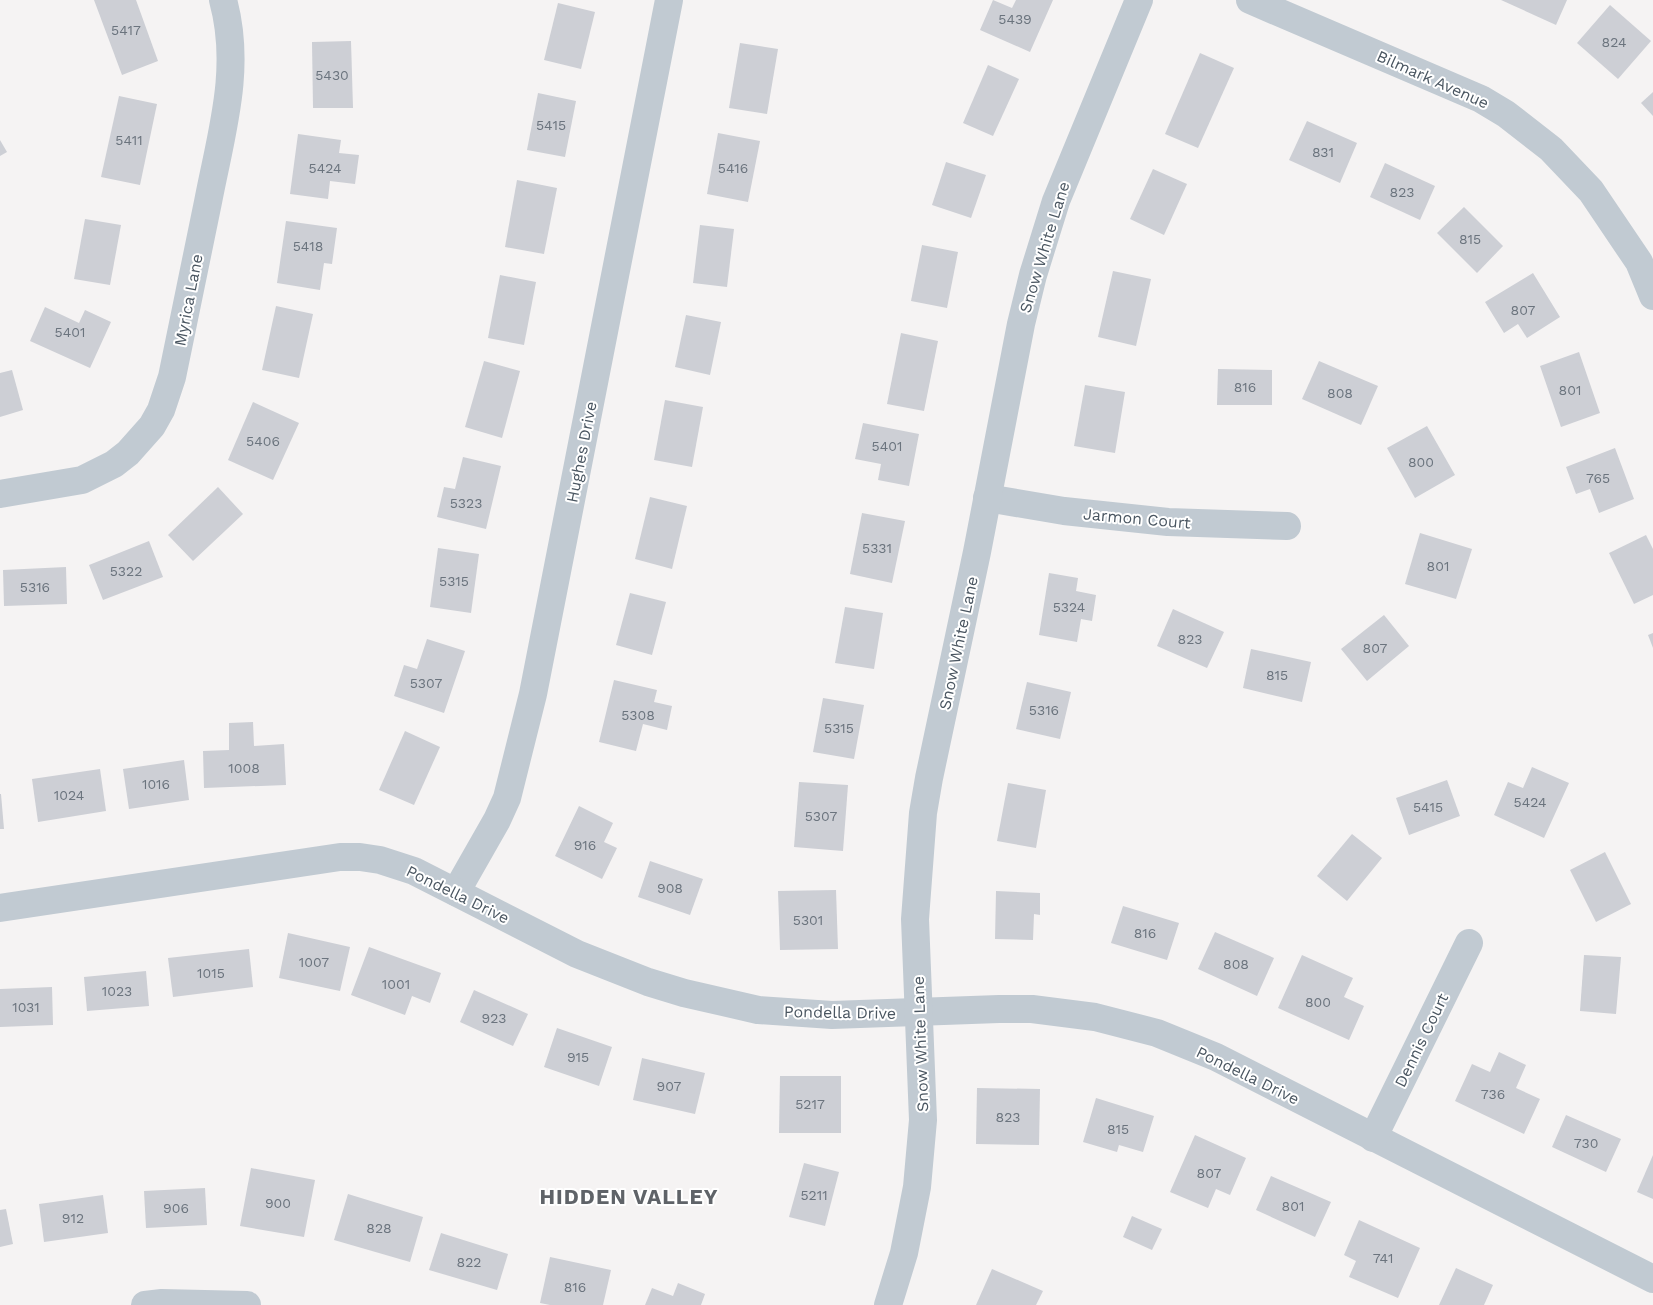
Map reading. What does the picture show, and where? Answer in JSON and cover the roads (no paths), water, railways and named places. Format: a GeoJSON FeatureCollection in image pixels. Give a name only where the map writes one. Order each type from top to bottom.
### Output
{"type":"FeatureCollection","features":[{"type":"Feature","properties":{"kind":"street","name":"Myrica Lane"},"geometry":{"type":"LineString","coordinates":[[0,494],[82,480],[114,464],[140,440],[152,426],[161,410],[172,377],[228,110],[232,60],[229,21],[223,0]]}},
{"type":"Feature","properties":{"kind":"street","name":"Hughes Drive"},"geometry":{"type":"LineString","coordinates":[[456,892],[497,820],[507,798],[534,694],[669,0]]}},
{"type":"Feature","properties":{"kind":"street","name":"Snow White Lane"},"geometry":{"type":"LineString","coordinates":[[888,1305],[904,1253],[917,1187],[923,1120],[915,919],[923,813],[1020,324],[1033,275],[1056,201],[1139,0]]}},
{"type":"Feature","properties":{"kind":"street","name":"Bilmark Avenue"},"geometry":{"type":"LineString","coordinates":[[1250,0],[1482,99],[1506,114],[1551,149],[1591,191],[1638,262],[1653,296]]}},
{"type":"Feature","properties":{"kind":"street","name":"Jarmon Court"},"geometry":{"type":"LineString","coordinates":[[987,498],[1064,511],[1168,522],[1287,526]]}},
{"type":"Feature","properties":{"kind":"street","name":"Pondella Drive"},"geometry":{"type":"LineString","coordinates":[[0,908],[340,857],[380,860],[414,871],[578,954],[648,982],[684,993],[758,1010],[832,1015],[1032,1009],[1095,1017],[1157,1033],[1216,1057],[1653,1279]]}},
{"type":"Feature","properties":{"kind":"street","name":"Dennis Court"},"geometry":{"type":"LineString","coordinates":[[1374,1138],[1469,943]]}},
{"type":"Feature","properties":{"kind":"street"},"geometry":{"type":"LineString","coordinates":[[145,1305],[162,1303],[247,1305]]}},
{"type":"Feature","properties":{"kind":"district","name":"HIDDEN VALLEY"},"geometry":{"type":"Point","coordinates":[629,1197]}}]}
